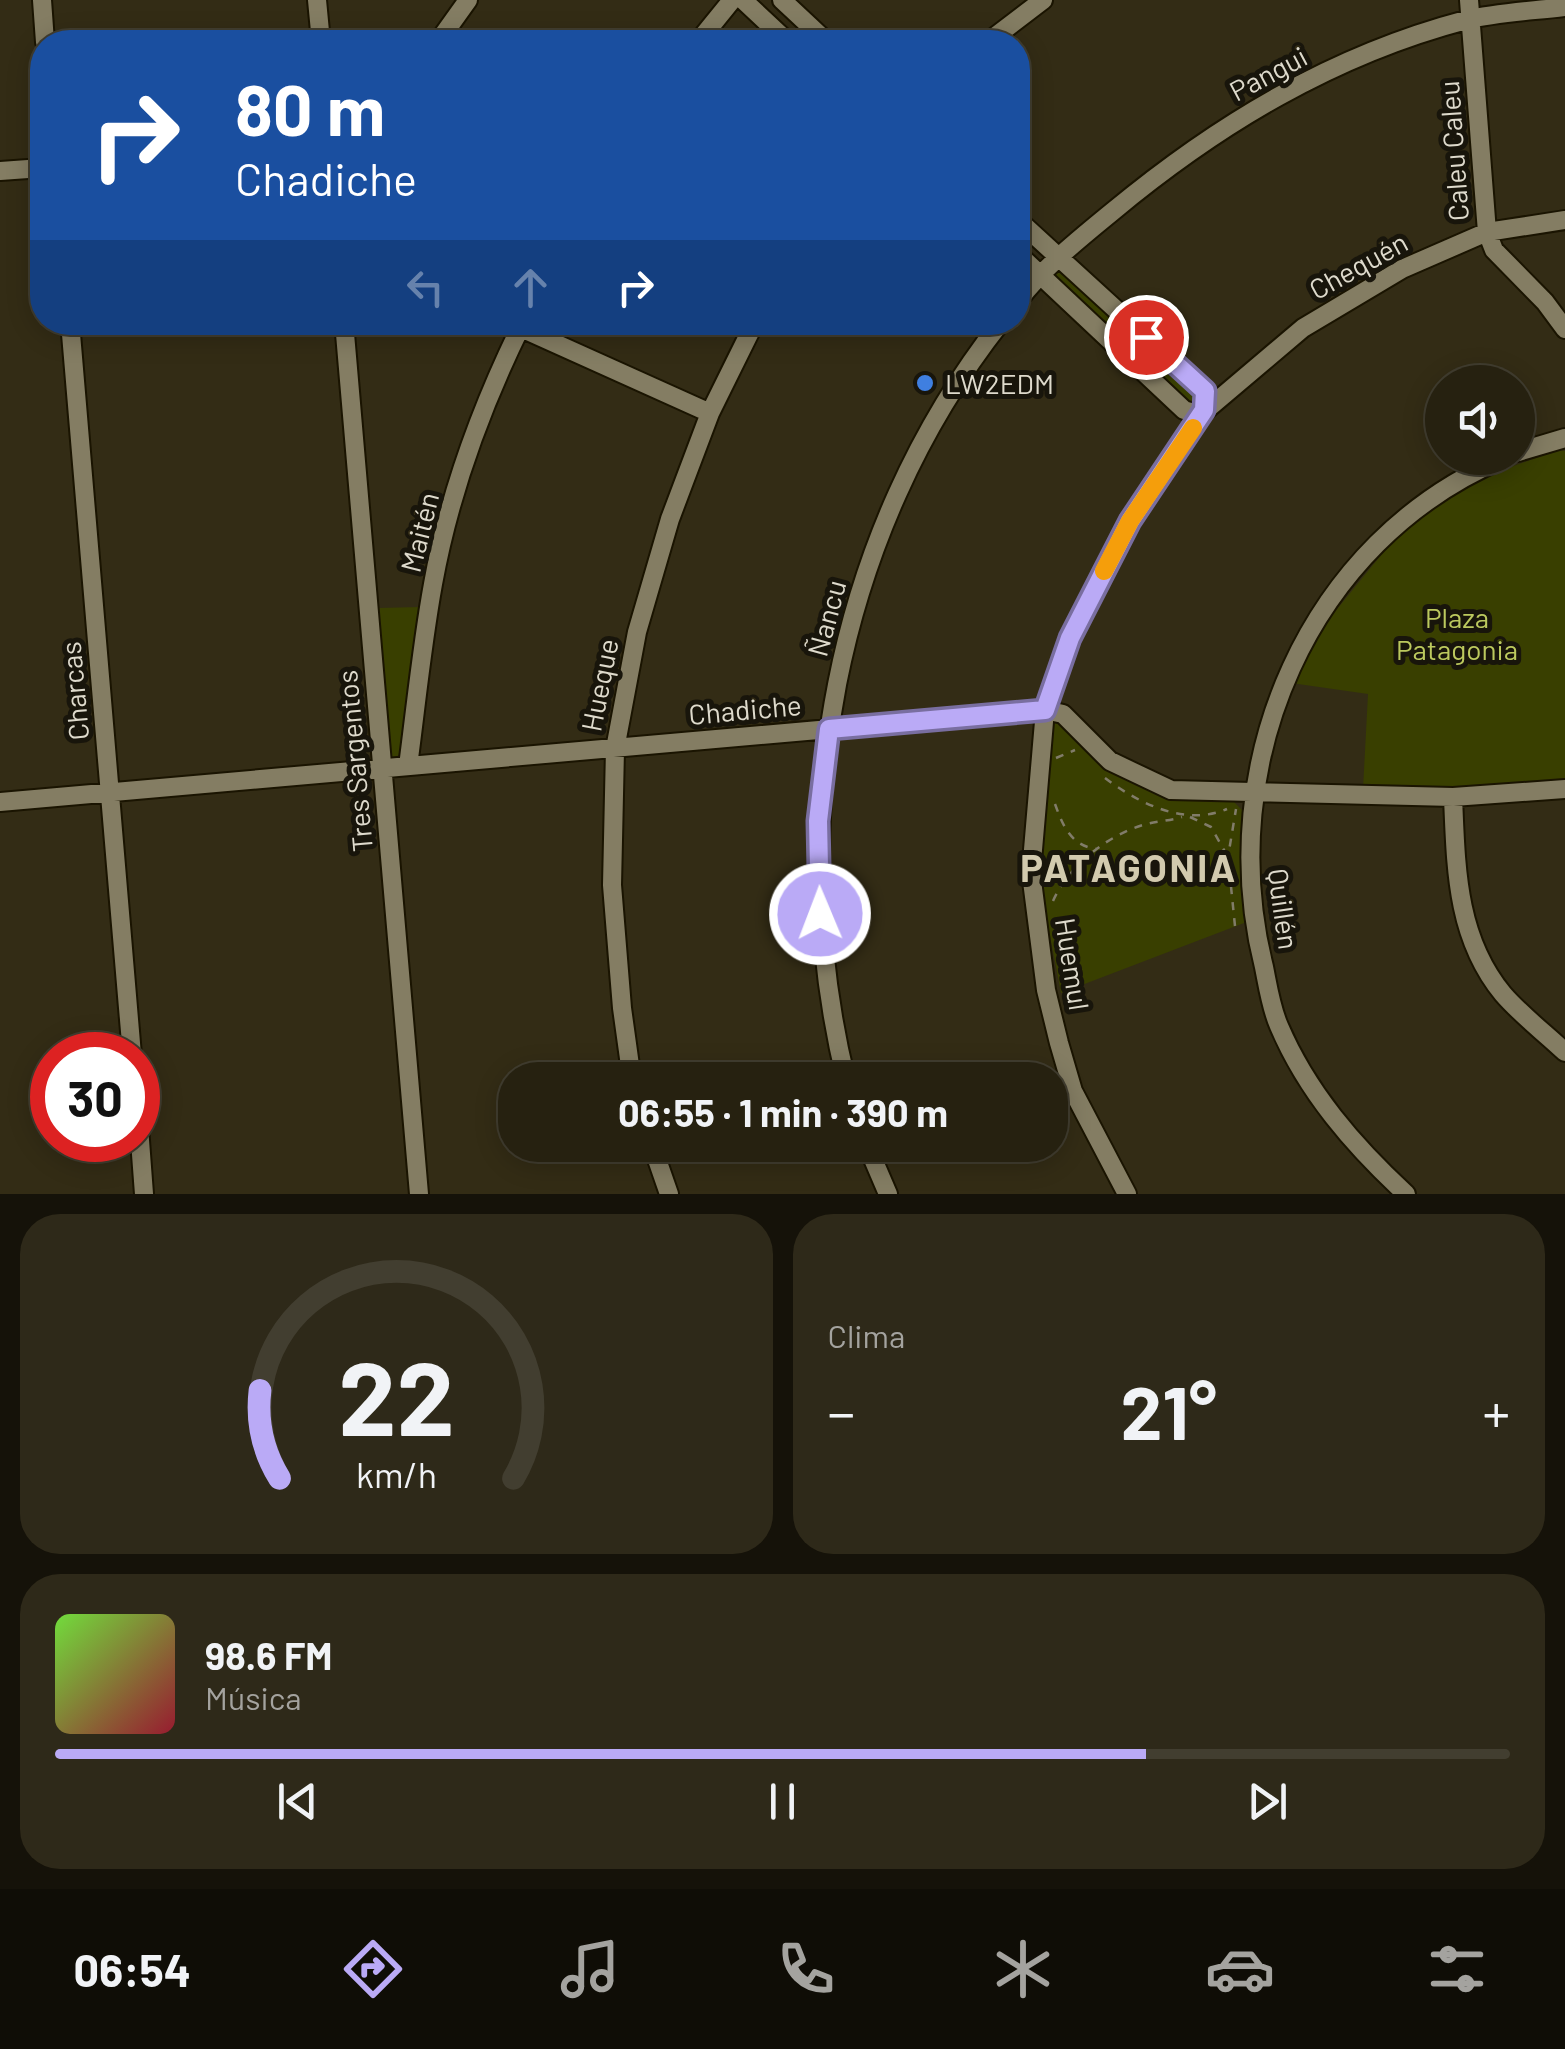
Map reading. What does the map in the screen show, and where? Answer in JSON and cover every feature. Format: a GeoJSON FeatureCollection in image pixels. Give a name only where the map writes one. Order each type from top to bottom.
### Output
{"type":"FeatureCollection","features":[{"type":"Feature","properties":{"kind":"street"},"geometry":{"type":"LineString","coordinates":[[42,0],[45,30]]}},
{"type":"Feature","properties":{"kind":"street"},"geometry":{"type":"LineString","coordinates":[[317,0],[319,30]]}},
{"type":"Feature","properties":{"kind":"street"},"geometry":{"type":"LineString","coordinates":[[447,30],[468,0]]}},
{"type":"Feature","properties":{"kind":"street"},"geometry":{"type":"LineString","coordinates":[[708,30],[732,0]]}},
{"type":"Feature","properties":{"kind":"street"},"geometry":{"type":"LineString","coordinates":[[743,0],[775,30]]}},
{"type":"Feature","properties":{"kind":"street"},"geometry":{"type":"LineString","coordinates":[[782,0],[814,30]]}},
{"type":"Feature","properties":{"kind":"street"},"geometry":{"type":"LineString","coordinates":[[1003,30],[1042,0]]}},
{"type":"Feature","properties":{"kind":"street","name":"Pangui"},"geometry":{"type":"LineString","coordinates":[[1039,274],[1153,178],[1268,100],[1470,10],[1565,7]]}},
{"type":"Feature","properties":{"kind":"street","name":"Caleu Caleu"},"geometry":{"type":"LineString","coordinates":[[1470,10],[1487,232],[1494,250],[1545,302],[1565,330]]}},
{"type":"Feature","properties":{"kind":"street"},"geometry":{"type":"LineString","coordinates":[[0,171],[30,169]]}},
{"type":"Feature","properties":{"kind":"street","name":"Chequén"},"geometry":{"type":"LineString","coordinates":[[1204,410],[1304,328],[1402,268],[1487,232],[1565,220]]}},
{"type":"Feature","properties":{"kind":"street"},"geometry":{"type":"LineString","coordinates":[[1030,231],[1205,391],[1204,410],[1184,410],[1030,265]]}},
{"type":"Feature","properties":{"kind":"street"},"geometry":{"type":"LineString","coordinates":[[1030,286],[1039,274]]}},
{"type":"Feature","properties":{"kind":"street","name":"Charcas"},"geometry":{"type":"LineString","coordinates":[[71,335],[130,1032]]}},
{"type":"Feature","properties":{"kind":"street","name":"Tres Sargentos"},"geometry":{"type":"LineString","coordinates":[[345,335],[418,1194]]}},
{"type":"Feature","properties":{"kind":"street","name":"Maitén"},"geometry":{"type":"LineString","coordinates":[[408,766],[434,581],[466,466],[514,335]]}},
{"type":"Feature","properties":{"kind":"street"},"geometry":{"type":"LineString","coordinates":[[541,335],[710,414]]}},
{"type":"Feature","properties":{"kind":"street","name":"Hueque"},"geometry":{"type":"LineString","coordinates":[[630,1062],[612,885],[615,749],[637,632],[670,519],[710,414],[750,335]]}},
{"type":"Feature","properties":{"kind":"street","name":"Ñancu"},"geometry":{"type":"LineString","coordinates":[[843,1062],[821,944],[818,821],[829,729],[847,631],[884,524],[932,424],[990,335]]}},
{"type":"Feature","properties":{"kind":"street","name":"Huemul"},"geometry":{"type":"LineString","coordinates":[[1127,1194],[1073,1091],[1046,990],[1031,873],[1045,710],[1070,638],[1130,521],[1204,410]]}},
{"type":"Feature","properties":{"kind":"street"},"geometry":{"type":"LineString","coordinates":[[1535,447],[1565,438]]}},
{"type":"Feature","properties":{"kind":"street","name":"Quillén"},"geometry":{"type":"LineString","coordinates":[[1406,1194],[1371,1162],[1324,1105],[1301,1072],[1277,1023],[1253,924],[1249,851],[1254,793],[1272,712],[1302,641],[1365,554],[1466,475]]}},
{"type":"Feature","properties":{"kind":"street"},"geometry":{"type":"LineString","coordinates":[[1045,710],[1063,714],[1110,761],[1171,790],[1453,797],[1565,790]]}},
{"type":"Feature","properties":{"kind":"street","name":"Chadiche"},"geometry":{"type":"LineString","coordinates":[[0,802],[1045,710]]}},
{"type":"Feature","properties":{"kind":"street"},"geometry":{"type":"LineString","coordinates":[[1453,797],[1457,879],[1466,930],[1483,967],[1505,996],[1565,1052]]}},
{"type":"Feature","properties":{"kind":"street"},"geometry":{"type":"LineString","coordinates":[[142,1162],[144,1194]]}},
{"type":"Feature","properties":{"kind":"street"},"geometry":{"type":"LineString","coordinates":[[658,1162],[669,1194]]}},
{"type":"Feature","properties":{"kind":"street"},"geometry":{"type":"LineString","coordinates":[[874,1162],[888,1194]]}},
{"type":"Feature","properties":{"kind":"path"},"geometry":{"type":"LineString","coordinates":[[1056,748],[1055,758],[1076,750]]}},
{"type":"Feature","properties":{"kind":"path"},"geometry":{"type":"LineString","coordinates":[[1051,814],[1052,796],[1063,825],[1076,842],[1098,850]]}},
{"type":"Feature","properties":{"kind":"path"},"geometry":{"type":"LineString","coordinates":[[1235,926],[1228,858],[1237,805]]}},
{"type":"Feature","properties":{"kind":"path"},"geometry":{"type":"LineString","coordinates":[[1048,900],[1050,910],[1062,882],[1098,850],[1142,825],[1187,815],[1210,827],[1228,858]]}},
{"type":"Feature","properties":{"kind":"green space"},"geometry":{"type":"Polygon","coordinates":[[[1058,268],[1199,395],[1197,404],[1186,403],[1052,275],[1058,268]]]}},
{"type":"Feature","properties":{"kind":"green space","name":"Plaza Patagonia"},"geometry":{"type":"Polygon","coordinates":[[[1565,451],[1565,781],[1363,789],[1368,694],[1291,683],[1329,619],[1399,533],[1480,478],[1535,475],[1535,458],[1565,451]]]}},
{"type":"Feature","properties":{"kind":"green space"},"geometry":{"type":"Polygon","coordinates":[[[420,607],[399,755],[394,758],[389,756],[378,608],[420,607]]]}},
{"type":"Feature","properties":{"kind":"green space"},"geometry":{"type":"Polygon","coordinates":[[[1051,716],[1064,722],[1077,741],[1122,777],[1176,800],[1234,802],[1243,811],[1244,923],[1061,993],[1040,884],[1051,716]]]}},
{"type":"Feature","properties":{"kind":"slow traffic"},"geometry":{"type":"LineString","coordinates":[[1104,571],[1130,521],[1193,428]]}},
{"type":"Feature","properties":{"kind":"place","name":"LW2EDM"},"geometry":{"type":"Point","coordinates":[925,383]}},
{"type":"Feature","properties":{"kind":"district","name":"PATAGONIA"},"geometry":{"type":"Point","coordinates":[1129,867]}},
{"type":"Feature","properties":{"kind":"route"},"geometry":{"type":"LineString","coordinates":[[820,914],[818,821],[829,729],[1045,710],[1070,638],[1130,521],[1207,401],[1205,391],[1146,337]]}}]}
